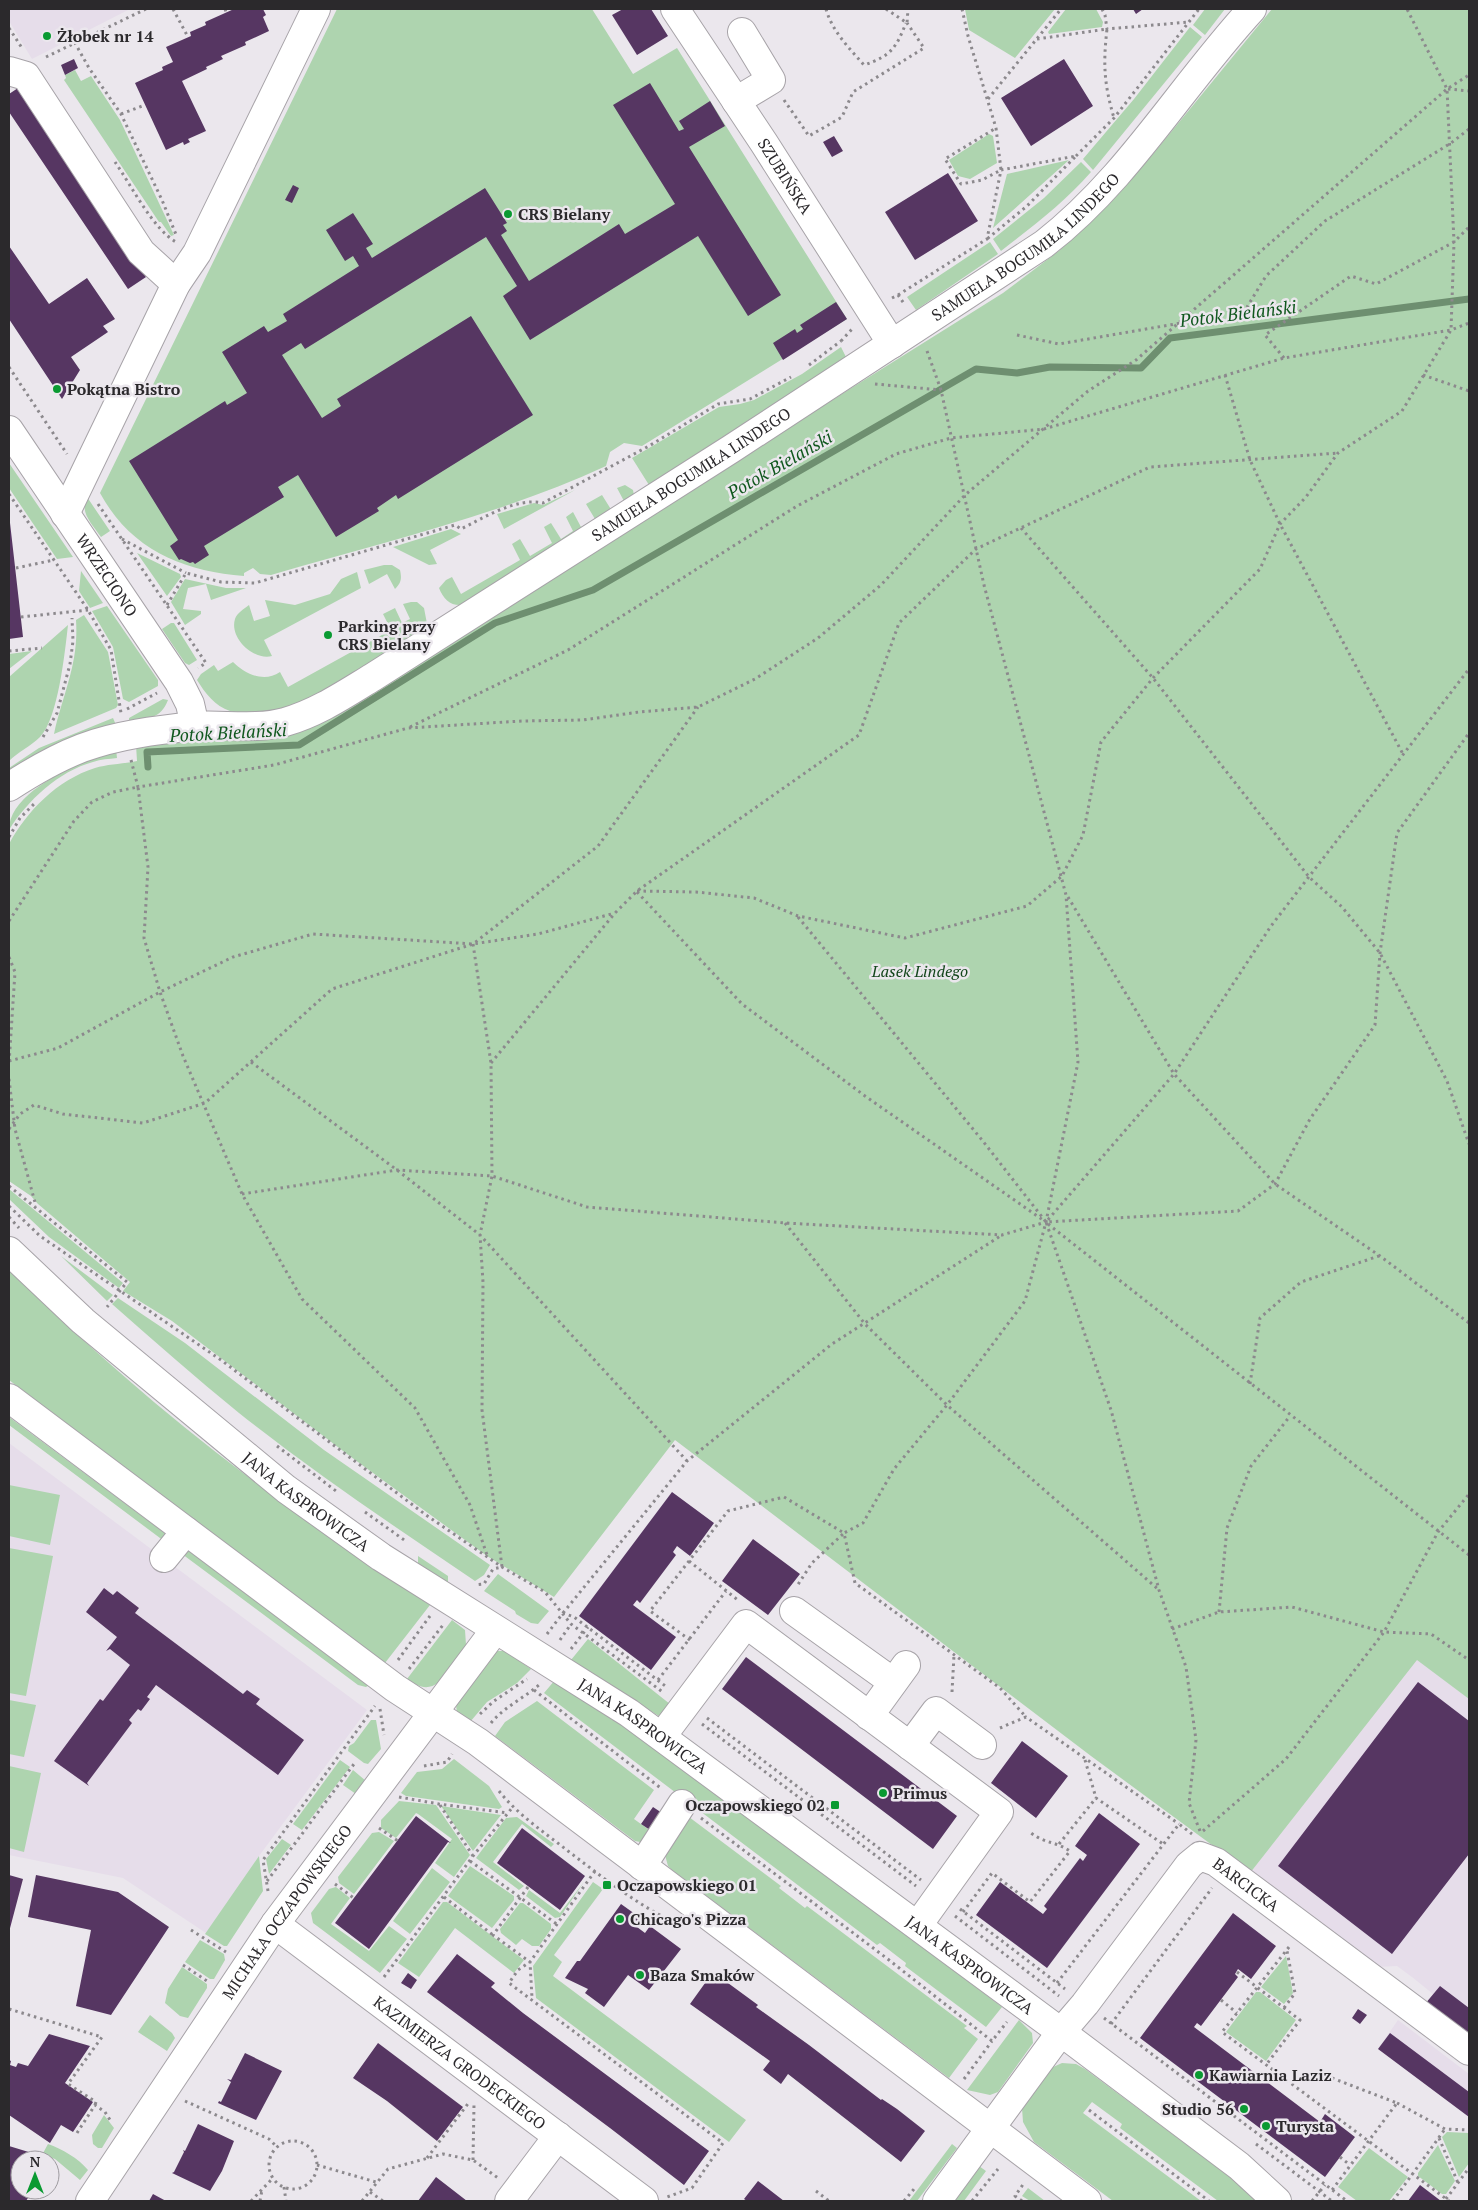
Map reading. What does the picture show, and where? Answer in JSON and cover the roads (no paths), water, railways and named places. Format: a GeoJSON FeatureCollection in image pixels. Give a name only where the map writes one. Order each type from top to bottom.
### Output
{"type":"FeatureCollection","features":[{"type":"Feature","properties":{"kind":"street"},"geometry":{"type":"LineString","coordinates":[[65,514],[176,284],[197,253],[316,9]]}},
{"type":"Feature","properties":{"kind":"street","name":"SZUBIŃSKA"},"geometry":{"type":"LineString","coordinates":[[675,9],[892,344]]}},
{"type":"Feature","properties":{"kind":"street","name":"SAMUELA BOGUMIŁA LINDEGO"},"geometry":{"type":"LineString","coordinates":[[9,787],[33,772],[81,748],[126,736],[195,726],[278,724],[321,708],[373,677],[732,449],[1036,250],[1069,224],[1104,190],[1141,147],[1221,43],[1252,9]]}},
{"type":"Feature","properties":{"kind":"street"},"geometry":{"type":"LineString","coordinates":[[736,101],[771,80],[742,32]]}},
{"type":"Feature","properties":{"kind":"street"},"geometry":{"type":"LineString","coordinates":[[9,71],[26,76],[141,252],[176,284]]}},
{"type":"Feature","properties":{"kind":"street","name":"WRZECIONO"},"geometry":{"type":"LineString","coordinates":[[9,430],[179,682],[190,704],[195,726]]}},
{"type":"Feature","properties":{"kind":"street"},"geometry":{"type":"LineString","coordinates":[[9,810],[33,772]]}},
{"type":"Feature","properties":{"kind":"street","name":"JANA KASPROWICZA"},"geometry":{"type":"LineString","coordinates":[[9,1251],[83,1321],[286,1489],[381,1557],[450,1602],[629,1712],[918,1925],[1239,2166],[1277,2201]]}},
{"type":"Feature","properties":{"kind":"street"},"geometry":{"type":"LineString","coordinates":[[9,1398],[186,1531],[386,1692],[433,1712],[466,1734],[1087,2201]]}},
{"type":"Feature","properties":{"kind":"street"},"geometry":{"type":"LineString","coordinates":[[164,1558],[186,1531]]}},
{"type":"Feature","properties":{"kind":"street"},"geometry":{"type":"LineString","coordinates":[[794,1600],[900,1673],[869,1716]]}},
{"type":"Feature","properties":{"kind":"street"},"geometry":{"type":"LineString","coordinates":[[662,1736],[746,1624],[999,1812],[918,1925]]}},
{"type":"Feature","properties":{"kind":"street","name":"MICHAŁA OCZAPOWSKIEGO"},"geometry":{"type":"LineString","coordinates":[[90,2201],[275,1924],[494,1630]]}},
{"type":"Feature","properties":{"kind":"street"},"geometry":{"type":"LineString","coordinates":[[910,1746],[936,1711],[991,1736]]}},
{"type":"Feature","properties":{"kind":"street"},"geometry":{"type":"LineString","coordinates":[[642,1866],[682,1804]]}},
{"type":"Feature","properties":{"kind":"street","name":"BARCICKA"},"geometry":{"type":"LineString","coordinates":[[937,2201],[991,2130],[1061,2032],[1079,2011],[1189,1865],[1200,1856],[1216,1862],[1469,2052]]}},
{"type":"Feature","properties":{"kind":"street","name":"KAZIMIERZA GRODECKIEGO"},"geometry":{"type":"LineString","coordinates":[[275,1924],[558,2136],[655,2199]]}},
{"type":"Feature","properties":{"kind":"street"},"geometry":{"type":"LineString","coordinates":[[504,2190],[558,2136]]}},
{"type":"Feature","properties":{"kind":"waterway","name":"Potok Bielański"},"geometry":{"type":"LineString","coordinates":[[148,767],[147,752],[299,745],[495,623],[593,590],[976,369],[1017,373],[1050,367],[1141,368],[1170,338],[1469,299]]}},
{"type":"Feature","properties":{"kind":"place","name":"Żłobek nr 14"},"geometry":{"type":"Point","coordinates":[47,36]}},
{"type":"Feature","properties":{"kind":"place","name":"CRS Bielany"},"geometry":{"type":"Point","coordinates":[508,214]}},
{"type":"Feature","properties":{"kind":"place","name":"Pokątna Bistro"},"geometry":{"type":"Point","coordinates":[57,389]}},
{"type":"Feature","properties":{"kind":"place","name":"Parking przy CRS Bielany"},"geometry":{"type":"Point","coordinates":[328,635]}},
{"type":"Feature","properties":{"kind":"place","name":"Primus"},"geometry":{"type":"Point","coordinates":[883,1793]}},
{"type":"Feature","properties":{"kind":"place","name":"Oczapowskiego 02"},"geometry":{"type":"Point","coordinates":[835,1805]}},
{"type":"Feature","properties":{"kind":"place","name":"Oczapowskiego 01"},"geometry":{"type":"Point","coordinates":[607,1885]}},
{"type":"Feature","properties":{"kind":"place","name":"Chicago's Pizza"},"geometry":{"type":"Point","coordinates":[620,1919]}},
{"type":"Feature","properties":{"kind":"place","name":"Baza Smaków"},"geometry":{"type":"Point","coordinates":[640,1975]}},
{"type":"Feature","properties":{"kind":"place","name":"Kawiarnia Laziz"},"geometry":{"type":"Point","coordinates":[1199,2075]}},
{"type":"Feature","properties":{"kind":"place","name":"Studio 56"},"geometry":{"type":"Point","coordinates":[1244,2109]}},
{"type":"Feature","properties":{"kind":"place","name":"Turysta"},"geometry":{"type":"Point","coordinates":[1266,2126]}},
{"type":"Feature","properties":{"kind":"park label","name":"Lasek Lindego"},"geometry":{"type":"Point","coordinates":[920,971]}}]}
